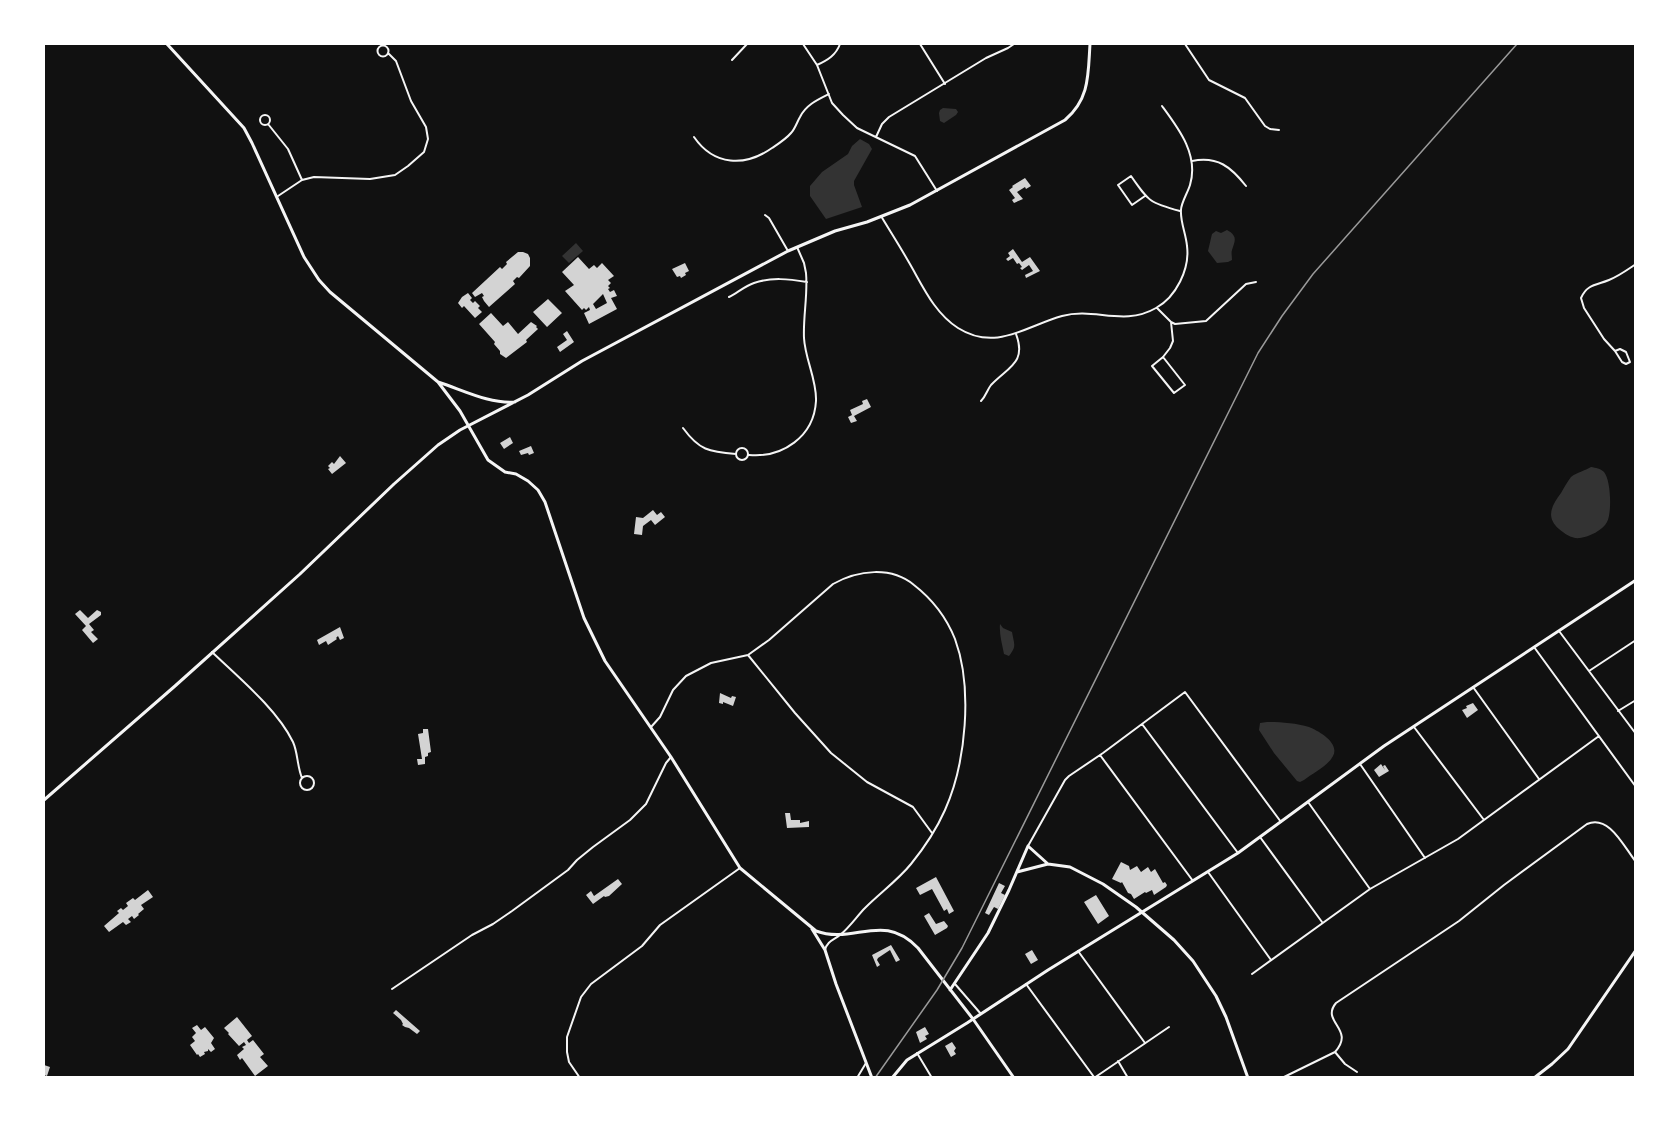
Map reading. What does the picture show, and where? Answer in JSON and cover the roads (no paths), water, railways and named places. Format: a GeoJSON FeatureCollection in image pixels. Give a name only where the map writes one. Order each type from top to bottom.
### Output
{"type":"FeatureCollection","features":[{"type":"Feature","properties":{"kind":"street"},"geometry":{"type":"LineString","coordinates":[[166,44],[244,128],[304,257],[319,280],[330,292],[438,382],[454,403],[491,463],[516,474],[538,490],[584,618],[602,657],[671,757],[740,868],[811,928],[819,939],[872,1077]]}},
{"type":"Feature","properties":{"kind":"street"},"geometry":{"type":"LineString","coordinates":[[732,60],[747,44]]}},
{"type":"Feature","properties":{"kind":"street"},"geometry":{"type":"LineString","coordinates":[[803,44],[817,65],[835,106],[857,128],[915,156],[937,191]]}},
{"type":"Feature","properties":{"kind":"street"},"geometry":{"type":"LineString","coordinates":[[817,65],[832,56],[840,44]]}},
{"type":"Feature","properties":{"kind":"street"},"geometry":{"type":"LineString","coordinates":[[920,44],[945,84]]}},
{"type":"Feature","properties":{"kind":"street"},"geometry":{"type":"LineString","coordinates":[[876,137],[882,124],[889,117],[986,58],[1014,44]]}},
{"type":"Feature","properties":{"kind":"street"},"geometry":{"type":"LineString","coordinates":[[44,800],[300,574],[431,451],[469,426],[517,401],[582,361],[788,251],[910,205],[1056,126],[1074,112],[1081,102],[1086,87],[1090,44]]}},
{"type":"Feature","properties":{"kind":"street"},"geometry":{"type":"LineString","coordinates":[[1185,44],[1209,80],[1245,98],[1265,126],[1279,130]]}},
{"type":"Feature","properties":{"kind":"street"},"geometry":{"type":"LineString","coordinates":[[275,197],[302,180],[320,176],[387,177],[402,171],[424,152],[428,139],[426,127],[411,101],[396,61],[388,53]]}},
{"type":"Feature","properties":{"kind":"street"},"geometry":{"type":"LineString","coordinates":[[693,137],[708,151],[723,159],[750,160],[764,154],[789,135],[806,107],[828,94]]}},
{"type":"Feature","properties":{"kind":"street"},"geometry":{"type":"LineString","coordinates":[[881,216],[934,306],[959,329],[978,337],[1002,337],[1016,334],[1066,315],[1089,313],[1123,317],[1144,313],[1156,308],[1173,293],[1185,265],[1188,247],[1180,211],[1191,183],[1192,161],[1181,133],[1162,106]]}},
{"type":"Feature","properties":{"kind":"street"},"geometry":{"type":"LineString","coordinates":[[268,124],[288,149],[302,180]]}},
{"type":"Feature","properties":{"kind":"street"},"geometry":{"type":"LineString","coordinates":[[1192,161],[1211,159],[1220,163],[1238,176],[1246,186]]}},
{"type":"Feature","properties":{"kind":"street"},"geometry":{"type":"LineString","coordinates":[[1145,196],[1132,205],[1118,185],[1131,176],[1145,196],[1157,205],[1180,211]]}},
{"type":"Feature","properties":{"kind":"street"},"geometry":{"type":"LineString","coordinates":[[765,214],[788,251]]}},
{"type":"Feature","properties":{"kind":"street"},"geometry":{"type":"LineString","coordinates":[[749,455],[778,453],[796,442],[811,421],[816,401],[804,341],[807,282],[804,263],[796,247]]}},
{"type":"Feature","properties":{"kind":"street"},"geometry":{"type":"LineString","coordinates":[[1615,351],[1626,352],[1630,362],[1626,364],[1622,362],[1604,339],[1584,308],[1581,298],[1589,286],[1608,281],[1635,264]]}},
{"type":"Feature","properties":{"kind":"street"},"geometry":{"type":"LineString","coordinates":[[729,297],[753,283],[770,279],[807,282]]}},
{"type":"Feature","properties":{"kind":"street"},"geometry":{"type":"LineString","coordinates":[[1156,308],[1175,324],[1206,321],[1246,284],[1256,282]]}},
{"type":"Feature","properties":{"kind":"street"},"geometry":{"type":"LineString","coordinates":[[1163,357],[1185,385],[1174,393],[1152,366],[1163,357],[1173,342],[1171,322]]}},
{"type":"Feature","properties":{"kind":"street"},"geometry":{"type":"LineString","coordinates":[[981,401],[989,387],[1017,359],[1020,348],[1016,334]]}},
{"type":"Feature","properties":{"kind":"street"},"geometry":{"type":"LineString","coordinates":[[438,382],[490,399],[506,402],[517,401]]}},
{"type":"Feature","properties":{"kind":"street"},"geometry":{"type":"LineString","coordinates":[[683,428],[694,442],[707,450],[736,454]]}},
{"type":"Feature","properties":{"kind":"street"},"geometry":{"type":"LineString","coordinates":[[736,454],[738,449],[744,448],[749,455]]}},
{"type":"Feature","properties":{"kind":"street"},"geometry":{"type":"LineString","coordinates":[[736,454],[737,458],[743,460],[749,455]]}},
{"type":"Feature","properties":{"kind":"street"},"geometry":{"type":"LineString","coordinates":[[651,728],[660,717],[673,690],[686,676],[711,663],[748,655],[769,640],[833,584],[850,575],[874,572],[891,574],[907,580],[923,592],[944,618],[954,638],[962,669],[965,699],[962,750],[945,811],[924,847],[905,871],[841,934],[827,944],[825,950]]}},
{"type":"Feature","properties":{"kind":"street"},"geometry":{"type":"LineString","coordinates":[[892,1077],[902,1064],[917,1053],[1238,853],[1360,764],[1635,580]]}},
{"type":"Feature","properties":{"kind":"street"},"geometry":{"type":"LineString","coordinates":[[1559,631],[1635,734]]}},
{"type":"Feature","properties":{"kind":"street"},"geometry":{"type":"LineString","coordinates":[[1589,671],[1635,640]]}},
{"type":"Feature","properties":{"kind":"street"},"geometry":{"type":"LineString","coordinates":[[1534,647],[1635,787]]}},
{"type":"Feature","properties":{"kind":"street"},"geometry":{"type":"LineString","coordinates":[[212,652],[280,722],[293,743],[302,778],[299,784],[306,791],[312,789],[314,783],[312,778],[308,776],[302,778]]}},
{"type":"Feature","properties":{"kind":"street"},"geometry":{"type":"LineString","coordinates":[[748,655],[831,753],[867,782],[913,807],[932,833]]}},
{"type":"Feature","properties":{"kind":"street"},"geometry":{"type":"LineString","coordinates":[[1473,687],[1539,779]]}},
{"type":"Feature","properties":{"kind":"street"},"geometry":{"type":"LineString","coordinates":[[950,990],[988,933],[1028,846],[1065,780],[1185,692],[1281,822]]}},
{"type":"Feature","properties":{"kind":"street"},"geometry":{"type":"LineString","coordinates":[[1618,711],[1635,700]]}},
{"type":"Feature","properties":{"kind":"street"},"geometry":{"type":"LineString","coordinates":[[1142,724],[1238,853]]}},
{"type":"Feature","properties":{"kind":"street"},"geometry":{"type":"LineString","coordinates":[[1414,727],[1484,820]]}},
{"type":"Feature","properties":{"kind":"street"},"geometry":{"type":"LineString","coordinates":[[1252,974],[1370,889],[1454,842],[1599,736]]}},
{"type":"Feature","properties":{"kind":"street"},"geometry":{"type":"LineString","coordinates":[[1100,755],[1192,881]]}},
{"type":"Feature","properties":{"kind":"street"},"geometry":{"type":"LineString","coordinates":[[392,989],[472,935],[500,920],[568,870],[593,847],[630,820],[646,804],[671,757]]}},
{"type":"Feature","properties":{"kind":"street"},"geometry":{"type":"LineString","coordinates":[[1360,764],[1425,858]]}},
{"type":"Feature","properties":{"kind":"street"},"geometry":{"type":"LineString","coordinates":[[1308,802],[1370,889]]}},
{"type":"Feature","properties":{"kind":"street"},"geometry":{"type":"LineString","coordinates":[[1282,1077],[1335,1052],[1341,1045],[1341,1034],[1332,1017],[1334,1005],[1459,921],[1587,824],[1596,821],[1608,825],[1635,862]]}},
{"type":"Feature","properties":{"kind":"street"},"geometry":{"type":"LineString","coordinates":[[1260,837],[1323,923]]}},
{"type":"Feature","properties":{"kind":"street"},"geometry":{"type":"LineString","coordinates":[[1028,846],[1047,864]]}},
{"type":"Feature","properties":{"kind":"street"},"geometry":{"type":"LineString","coordinates":[[1017,873],[1047,864],[1070,867],[1103,884],[1142,912],[1174,940],[1193,961],[1226,1017],[1248,1077]]}},
{"type":"Feature","properties":{"kind":"street"},"geometry":{"type":"LineString","coordinates":[[580,1077],[569,1062],[567,1036],[581,996],[591,984],[642,946],[660,925],[740,868]]}},
{"type":"Feature","properties":{"kind":"street"},"geometry":{"type":"LineString","coordinates":[[1208,872],[1271,961]]}},
{"type":"Feature","properties":{"kind":"street"},"geometry":{"type":"LineString","coordinates":[[811,928],[825,934],[880,929],[899,933],[918,948],[1014,1077]]}},
{"type":"Feature","properties":{"kind":"street"},"geometry":{"type":"LineString","coordinates":[[1534,1077],[1568,1049],[1635,950]]}},
{"type":"Feature","properties":{"kind":"street"},"geometry":{"type":"LineString","coordinates":[[1078,951],[1145,1043]]}},
{"type":"Feature","properties":{"kind":"street"},"geometry":{"type":"LineString","coordinates":[[955,983],[981,1014]]}},
{"type":"Feature","properties":{"kind":"street"},"geometry":{"type":"LineString","coordinates":[[1026,984],[1094,1077],[1169,1027]]}},
{"type":"Feature","properties":{"kind":"street"},"geometry":{"type":"LineString","coordinates":[[1335,1052],[1345,1064],[1357,1072]]}},
{"type":"Feature","properties":{"kind":"street"},"geometry":{"type":"LineString","coordinates":[[917,1053],[932,1077]]}},
{"type":"Feature","properties":{"kind":"street"},"geometry":{"type":"LineString","coordinates":[[1118,1061],[1128,1077]]}},
{"type":"Feature","properties":{"kind":"street"},"geometry":{"type":"LineString","coordinates":[[857,1077],[867,1063]]}},
{"type":"Feature","properties":{"kind":"railway"},"geometry":{"type":"LineString","coordinates":[[875,1078],[937,990],[962,948],[1258,353],[1313,274],[1517,44]]}}]}
